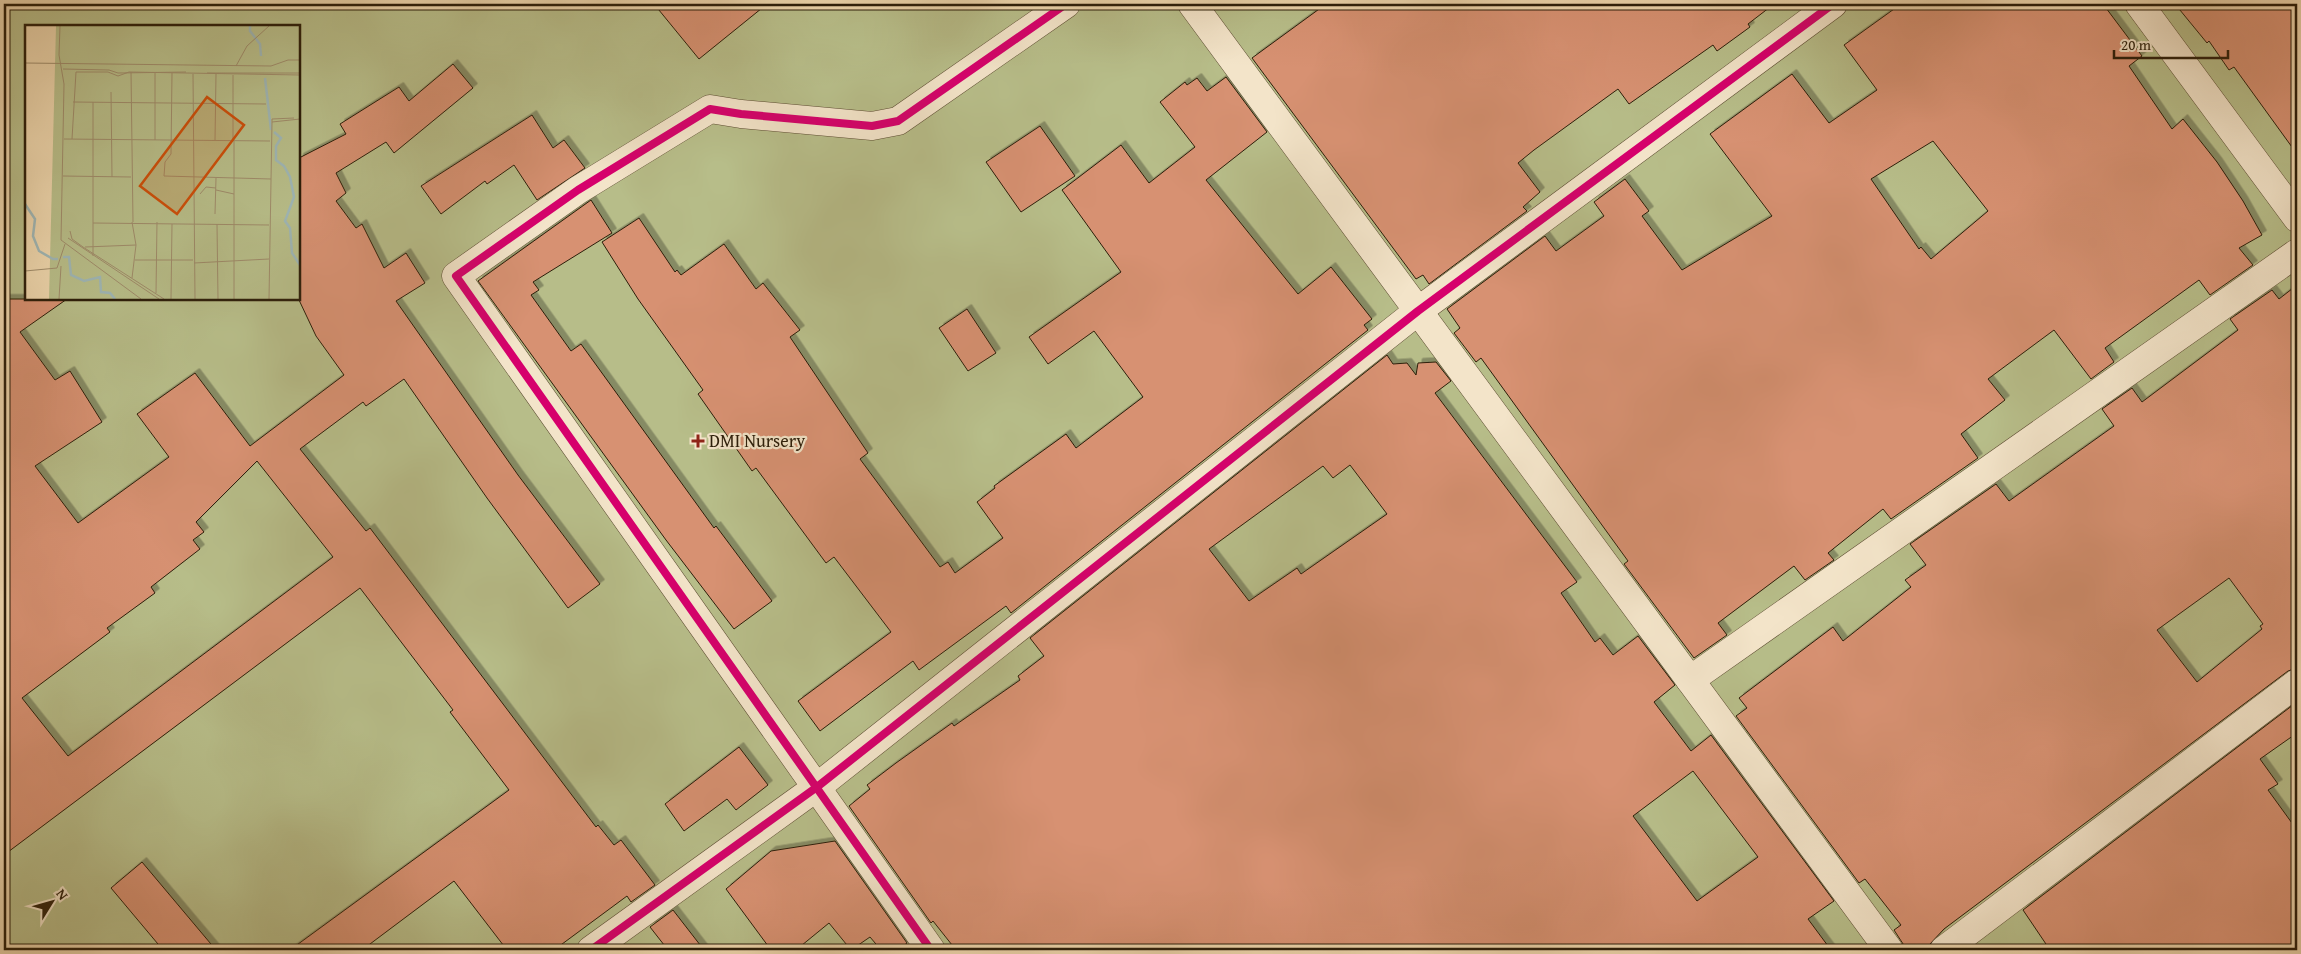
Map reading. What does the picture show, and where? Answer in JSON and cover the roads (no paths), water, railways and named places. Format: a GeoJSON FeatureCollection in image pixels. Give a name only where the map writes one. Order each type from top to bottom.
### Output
{"type":"FeatureCollection","features":[{"type":"Feature","properties":{"kind":"street"},"geometry":{"type":"LineString","coordinates":[[931,950],[456,276],[578,190],[710,109],[741,114],[872,126],[898,121],[1066,4]]}},
{"type":"Feature","properties":{"kind":"street"},"geometry":{"type":"LineString","coordinates":[[1192,4],[1889,950]]}},
{"type":"Feature","properties":{"kind":"street"},"geometry":{"type":"LineString","coordinates":[[591,950],[817,787],[1418,311],[1833,4]]}},
{"type":"Feature","properties":{"kind":"street"},"geometry":{"type":"LineString","coordinates":[[2139,4],[2297,218]]}},
{"type":"Feature","properties":{"kind":"street"},"geometry":{"type":"LineString","coordinates":[[1690,680],[2297,252]]}},
{"type":"Feature","properties":{"kind":"street"},"geometry":{"type":"LineString","coordinates":[[1944,950],[2297,683]]}},
{"type":"Feature","properties":{"kind":"place","name":"DMI Nursery"},"geometry":{"type":"Point","coordinates":[698,441]}}]}
